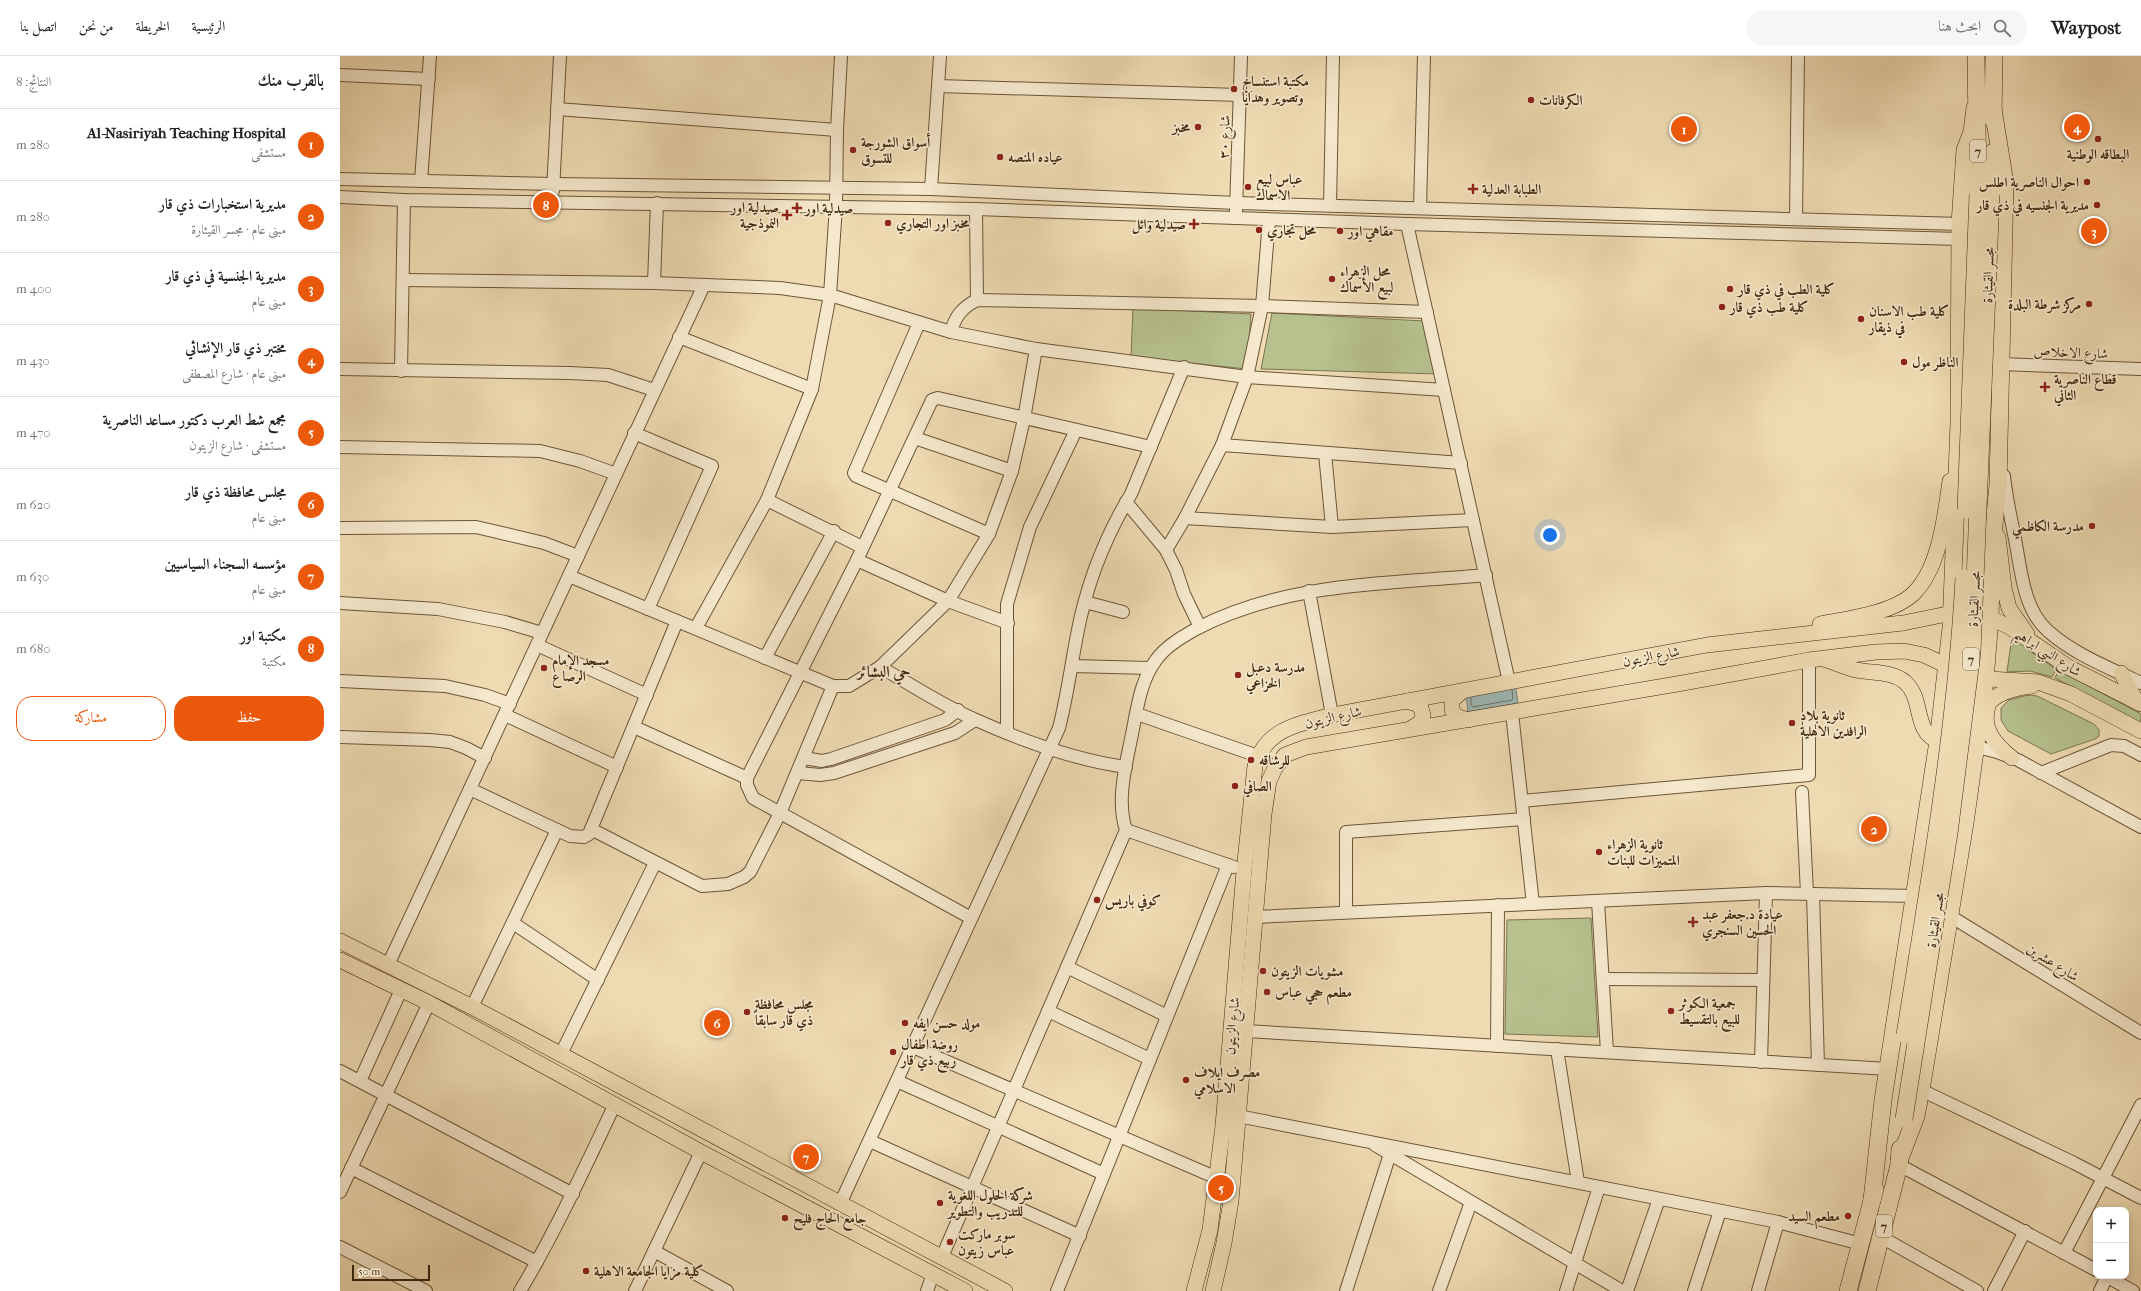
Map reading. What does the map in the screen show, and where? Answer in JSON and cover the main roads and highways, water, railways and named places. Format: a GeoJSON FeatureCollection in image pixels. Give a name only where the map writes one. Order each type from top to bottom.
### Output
{"type":"FeatureCollection","features":[{"type":"Feature","properties":{"kind":"highway","name":"7"},"geometry":{"type":"LineString","coordinates":[[1976,56],[1975,108],[1985,194]]}},
{"type":"Feature","properties":{"kind":"highway","name":"7"},"geometry":{"type":"LineString","coordinates":[[1985,194],[1993,109],[1994,56]]}},
{"type":"Feature","properties":{"kind":"highway"},"geometry":{"type":"LineString","coordinates":[[1872,1200],[1879,1129],[1938,741],[1952,613],[1959,423],[1960,231],[1964,165],[1975,108]]}},
{"type":"Feature","properties":{"kind":"highway"},"geometry":{"type":"LineString","coordinates":[[1899,1163],[1916,1116],[1921,1090],[1950,916],[1985,680],[1990,618],[1992,545],[1996,508],[2005,183],[1993,109]]}},
{"type":"Feature","properties":{"kind":"highway","name":"مجسر القيثارة"},"geometry":{"type":"LineString","coordinates":[[1898,1118],[1960,651],[1985,194]]}},
{"type":"Feature","properties":{"kind":"highway"},"geometry":{"type":"LineString","coordinates":[[1955,543],[1960,555],[1973,558],[1985,556],[1992,545]]}},
{"type":"Feature","properties":{"kind":"highway","name":"7"},"geometry":{"type":"LineString","coordinates":[[1867,1291],[1899,1163],[1898,1118]]}},
{"type":"Feature","properties":{"kind":"highway","name":"7"},"geometry":{"type":"LineString","coordinates":[[1848,1291],[1872,1200],[1898,1118]]}},
{"type":"Feature","properties":{"kind":"main road"},"geometry":{"type":"LineString","coordinates":[[1707,645],[1860,616],[1891,607],[1914,593],[1931,566],[1943,533],[1959,423]]}},
{"type":"Feature","properties":{"kind":"main road"},"geometry":{"type":"LineString","coordinates":[[1996,508],[2004,588],[2008,608],[2031,640]]}},
{"type":"Feature","properties":{"kind":"main road","name":"شارع الزيتون"},"geometry":{"type":"LineString","coordinates":[[1194,1291],[1210,1230],[1217,1178],[1231,1044],[1244,870],[1255,766],[1258,756],[1273,738],[1287,728],[1332,715],[1707,645],[1903,623],[1952,613]]}},
{"type":"Feature","properties":{"kind":"main road","name":"شارع النبي ابراهيم"},"geometry":{"type":"LineString","coordinates":[[1952,613],[1968,613],[1990,618],[2008,626],[2031,640],[2070,668],[2139,703]]}},
{"type":"Feature","properties":{"kind":"main road","name":"شارع الزيتون"},"geometry":{"type":"LineString","coordinates":[[1213,1291],[1224,1243],[1230,1201],[1264,814],[1269,781],[1275,768],[1285,755],[1306,747],[1412,728],[1512,713],[1816,659],[1876,652],[1904,651],[1924,655],[1946,667]]}},
{"type":"Feature","properties":{"kind":"main road"},"geometry":{"type":"LineString","coordinates":[[1816,659],[1853,669],[1889,674],[1902,679],[1915,695],[1924,731],[1930,738],[1938,741]]}},
{"type":"Feature","properties":{"kind":"main road","name":"شارع النبي ابراهيم"},"geometry":{"type":"LineString","coordinates":[[1946,667],[1973,678],[1985,680],[2014,679],[2044,684],[2071,694],[2141,731]]}},
{"type":"Feature","properties":{"kind":"main road"},"geometry":{"type":"LineString","coordinates":[[2121,674],[2139,703]]}},
{"type":"Feature","properties":{"kind":"main road"},"geometry":{"type":"LineString","coordinates":[[1979,717],[1987,704],[1993,699],[2014,689],[2044,684]]}},
{"type":"Feature","properties":{"kind":"main road"},"geometry":{"type":"LineString","coordinates":[[1463,691],[1452,700],[1451,706],[1456,716],[1468,720]]}},
{"type":"Feature","properties":{"kind":"main road"},"geometry":{"type":"LineString","coordinates":[[1993,699],[1987,712],[1987,728],[1991,737],[2012,758]]}},
{"type":"Feature","properties":{"kind":"main road"},"geometry":{"type":"LineString","coordinates":[[1407,702],[1420,705],[1423,711],[1421,722],[1412,728]]}},
{"type":"Feature","properties":{"kind":"main road"},"geometry":{"type":"LineString","coordinates":[[340,940],[512,1028],[1005,1291]]}},
{"type":"Feature","properties":{"kind":"main road"},"geometry":{"type":"LineString","coordinates":[[340,960],[429,1003],[701,1152],[869,1239],[965,1291]]}},
{"type":"Feature","properties":{"kind":"main road"},"geometry":{"type":"LineString","coordinates":[[504,1044],[512,1028]]}},
{"type":"Feature","properties":{"kind":"main road"},"geometry":{"type":"LineString","coordinates":[[869,1239],[878,1223]]}},
{"type":"Feature","properties":{"kind":"water"},"geometry":{"type":"Polygon","coordinates":[[[1515,684],[1518,703],[1468,712],[1466,694],[1515,684]]]}},
{"type":"Feature","properties":{"kind":"place","name":"مكتبة استنساخ وتصوير وهدايا"},"geometry":{"type":"Point","coordinates":[1234,89]}},
{"type":"Feature","properties":{"kind":"place","name":"الكرفانات"},"geometry":{"type":"Point","coordinates":[1531,100]}},
{"type":"Feature","properties":{"kind":"place","name":"مخبز"},"geometry":{"type":"Point","coordinates":[1198,127]}},
{"type":"Feature","properties":{"kind":"place","name":"مختبر ذي قار الإنشائي"},"geometry":{"type":"Point","coordinates":[2077,127]}},
{"type":"Feature","properties":{"kind":"place","name":"Al-Nasiriyah Teaching Hospital"},"geometry":{"type":"Point","coordinates":[1684,129]}},
{"type":"Feature","properties":{"kind":"place","name":"البطاقه الوطنية"},"geometry":{"type":"Point","coordinates":[2098,139]}},
{"type":"Feature","properties":{"kind":"place","name":"أسواق الشورجة للتسوق"},"geometry":{"type":"Point","coordinates":[853,150]}},
{"type":"Feature","properties":{"kind":"place","name":"عياده المنصه"},"geometry":{"type":"Point","coordinates":[1000,157]}},
{"type":"Feature","properties":{"kind":"place","name":"احوال الناصرية اطلس"},"geometry":{"type":"Point","coordinates":[2087,182]}},
{"type":"Feature","properties":{"kind":"place","name":"عباس لبيع الاسماك"},"geometry":{"type":"Point","coordinates":[1248,187]}},
{"type":"Feature","properties":{"kind":"place","name":"الطبابة العدلية"},"geometry":{"type":"Point","coordinates":[1473,189]}},
{"type":"Feature","properties":{"kind":"place","name":"مكتبة اور"},"geometry":{"type":"Point","coordinates":[546,205]}},
{"type":"Feature","properties":{"kind":"place","name":"مديرية الجنسيه في ذي قار"},"geometry":{"type":"Point","coordinates":[2097,205]}},
{"type":"Feature","properties":{"kind":"place","name":"صيدلية اور"},"geometry":{"type":"Point","coordinates":[797,208]}},
{"type":"Feature","properties":{"kind":"place","name":"صيدلية اور النموذجية"},"geometry":{"type":"Point","coordinates":[787,215]}},
{"type":"Feature","properties":{"kind":"place","name":"مخبز اور التجاري"},"geometry":{"type":"Point","coordinates":[888,223]}},
{"type":"Feature","properties":{"kind":"place","name":"صيدلية وائل"},"geometry":{"type":"Point","coordinates":[1194,224]}},
{"type":"Feature","properties":{"kind":"place","name":"محل تجاري"},"geometry":{"type":"Point","coordinates":[1259,230]}},
{"type":"Feature","properties":{"kind":"place","name":"مقاهي اور"},"geometry":{"type":"Point","coordinates":[1340,231]}},
{"type":"Feature","properties":{"kind":"place","name":"مديرية الجنسية في ذي قار"},"geometry":{"type":"Point","coordinates":[2094,231]}},
{"type":"Feature","properties":{"kind":"place","name":"محل الزهراء لبيع الأسماك"},"geometry":{"type":"Point","coordinates":[1332,279]}},
{"type":"Feature","properties":{"kind":"place","name":"كلية الطب في ذي قار"},"geometry":{"type":"Point","coordinates":[1730,289]}},
{"type":"Feature","properties":{"kind":"place","name":"مركز شرطة البلدة"},"geometry":{"type":"Point","coordinates":[2089,304]}},
{"type":"Feature","properties":{"kind":"place","name":"كلية طب ذي قار"},"geometry":{"type":"Point","coordinates":[1722,307]}},
{"type":"Feature","properties":{"kind":"place","name":"كلية طب الاسنان في ذيقار"},"geometry":{"type":"Point","coordinates":[1861,319]}},
{"type":"Feature","properties":{"kind":"place","name":"الناظر مول"},"geometry":{"type":"Point","coordinates":[1904,362]}},
{"type":"Feature","properties":{"kind":"place","name":"قطاع الناصرية الثاني"},"geometry":{"type":"Point","coordinates":[2045,387]}},
{"type":"Feature","properties":{"kind":"place","name":"مدرسة الكاظمي"},"geometry":{"type":"Point","coordinates":[2092,526]}},
{"type":"Feature","properties":{"kind":"place","name":"مسجد الإمام الرصا ع"},"geometry":{"type":"Point","coordinates":[544,668]}},
{"type":"Feature","properties":{"kind":"place","name":"مدرسة دعبل الخزاعي"},"geometry":{"type":"Point","coordinates":[1238,675]}},
{"type":"Feature","properties":{"kind":"place","name":"ثانوية بلاد الرافدين الاهلية"},"geometry":{"type":"Point","coordinates":[1792,723]}},
{"type":"Feature","properties":{"kind":"place","name":"للرشاقه"},"geometry":{"type":"Point","coordinates":[1251,760]}},
{"type":"Feature","properties":{"kind":"place","name":"الصافي"},"geometry":{"type":"Point","coordinates":[1235,786]}},
{"type":"Feature","properties":{"kind":"place","name":"مديرية استخبارات ذي قار"},"geometry":{"type":"Point","coordinates":[1874,829]}},
{"type":"Feature","properties":{"kind":"place","name":"ثانوية الزهراء المتميزات للبنات"},"geometry":{"type":"Point","coordinates":[1599,852]}},
{"type":"Feature","properties":{"kind":"place","name":"كوفي باريس"},"geometry":{"type":"Point","coordinates":[1097,900]}},
{"type":"Feature","properties":{"kind":"place","name":"عيادة د.جعفر عبد الحسين السنجري"},"geometry":{"type":"Point","coordinates":[1693,922]}},
{"type":"Feature","properties":{"kind":"place","name":"مشويات الزيتون"},"geometry":{"type":"Point","coordinates":[1263,971]}},
{"type":"Feature","properties":{"kind":"place","name":"مطعم حجي عباس"},"geometry":{"type":"Point","coordinates":[1267,992]}},
{"type":"Feature","properties":{"kind":"place","name":"جمعية الكوثر للبيع بالتقسيط"},"geometry":{"type":"Point","coordinates":[1671,1011]}},
{"type":"Feature","properties":{"kind":"place","name":"مجلس محافظة ذي قار سابقاً"},"geometry":{"type":"Point","coordinates":[747,1012]}},
{"type":"Feature","properties":{"kind":"place","name":"مجلس محافظة ذي قار"},"geometry":{"type":"Point","coordinates":[717,1023]}},
{"type":"Feature","properties":{"kind":"place","name":"مولد حسن ايفه"},"geometry":{"type":"Point","coordinates":[905,1023]}},
{"type":"Feature","properties":{"kind":"place","name":"روضة اطفال ربيع ذي قار"},"geometry":{"type":"Point","coordinates":[893,1052]}},
{"type":"Feature","properties":{"kind":"place","name":"مصرف ايلاف الاسلامي"},"geometry":{"type":"Point","coordinates":[1186,1080]}},
{"type":"Feature","properties":{"kind":"place","name":"مؤسسه السجناء السياسيين"},"geometry":{"type":"Point","coordinates":[806,1157]}},
{"type":"Feature","properties":{"kind":"place","name":"مجمع شط العرب دكتور مساعد الناصرية"},"geometry":{"type":"Point","coordinates":[1221,1188]}},
{"type":"Feature","properties":{"kind":"place","name":"شركة الحلول اللغوية للتدريب والتطوير"},"geometry":{"type":"Point","coordinates":[940,1203]}},
{"type":"Feature","properties":{"kind":"place","name":"مطعم السيد"},"geometry":{"type":"Point","coordinates":[1848,1216]}},
{"type":"Feature","properties":{"kind":"place","name":"جامع الحاج فليح"},"geometry":{"type":"Point","coordinates":[785,1218]}},
{"type":"Feature","properties":{"kind":"place","name":"سوبر ماركت عباس زيتون"},"geometry":{"type":"Point","coordinates":[950,1242]}},
{"type":"Feature","properties":{"kind":"place","name":"كلية مزايا الجامعة الاهلية"},"geometry":{"type":"Point","coordinates":[586,1271]}},
{"type":"Feature","properties":{"kind":"district","name":"حي البشائر"},"geometry":{"type":"Point","coordinates":[884,671]}}]}
